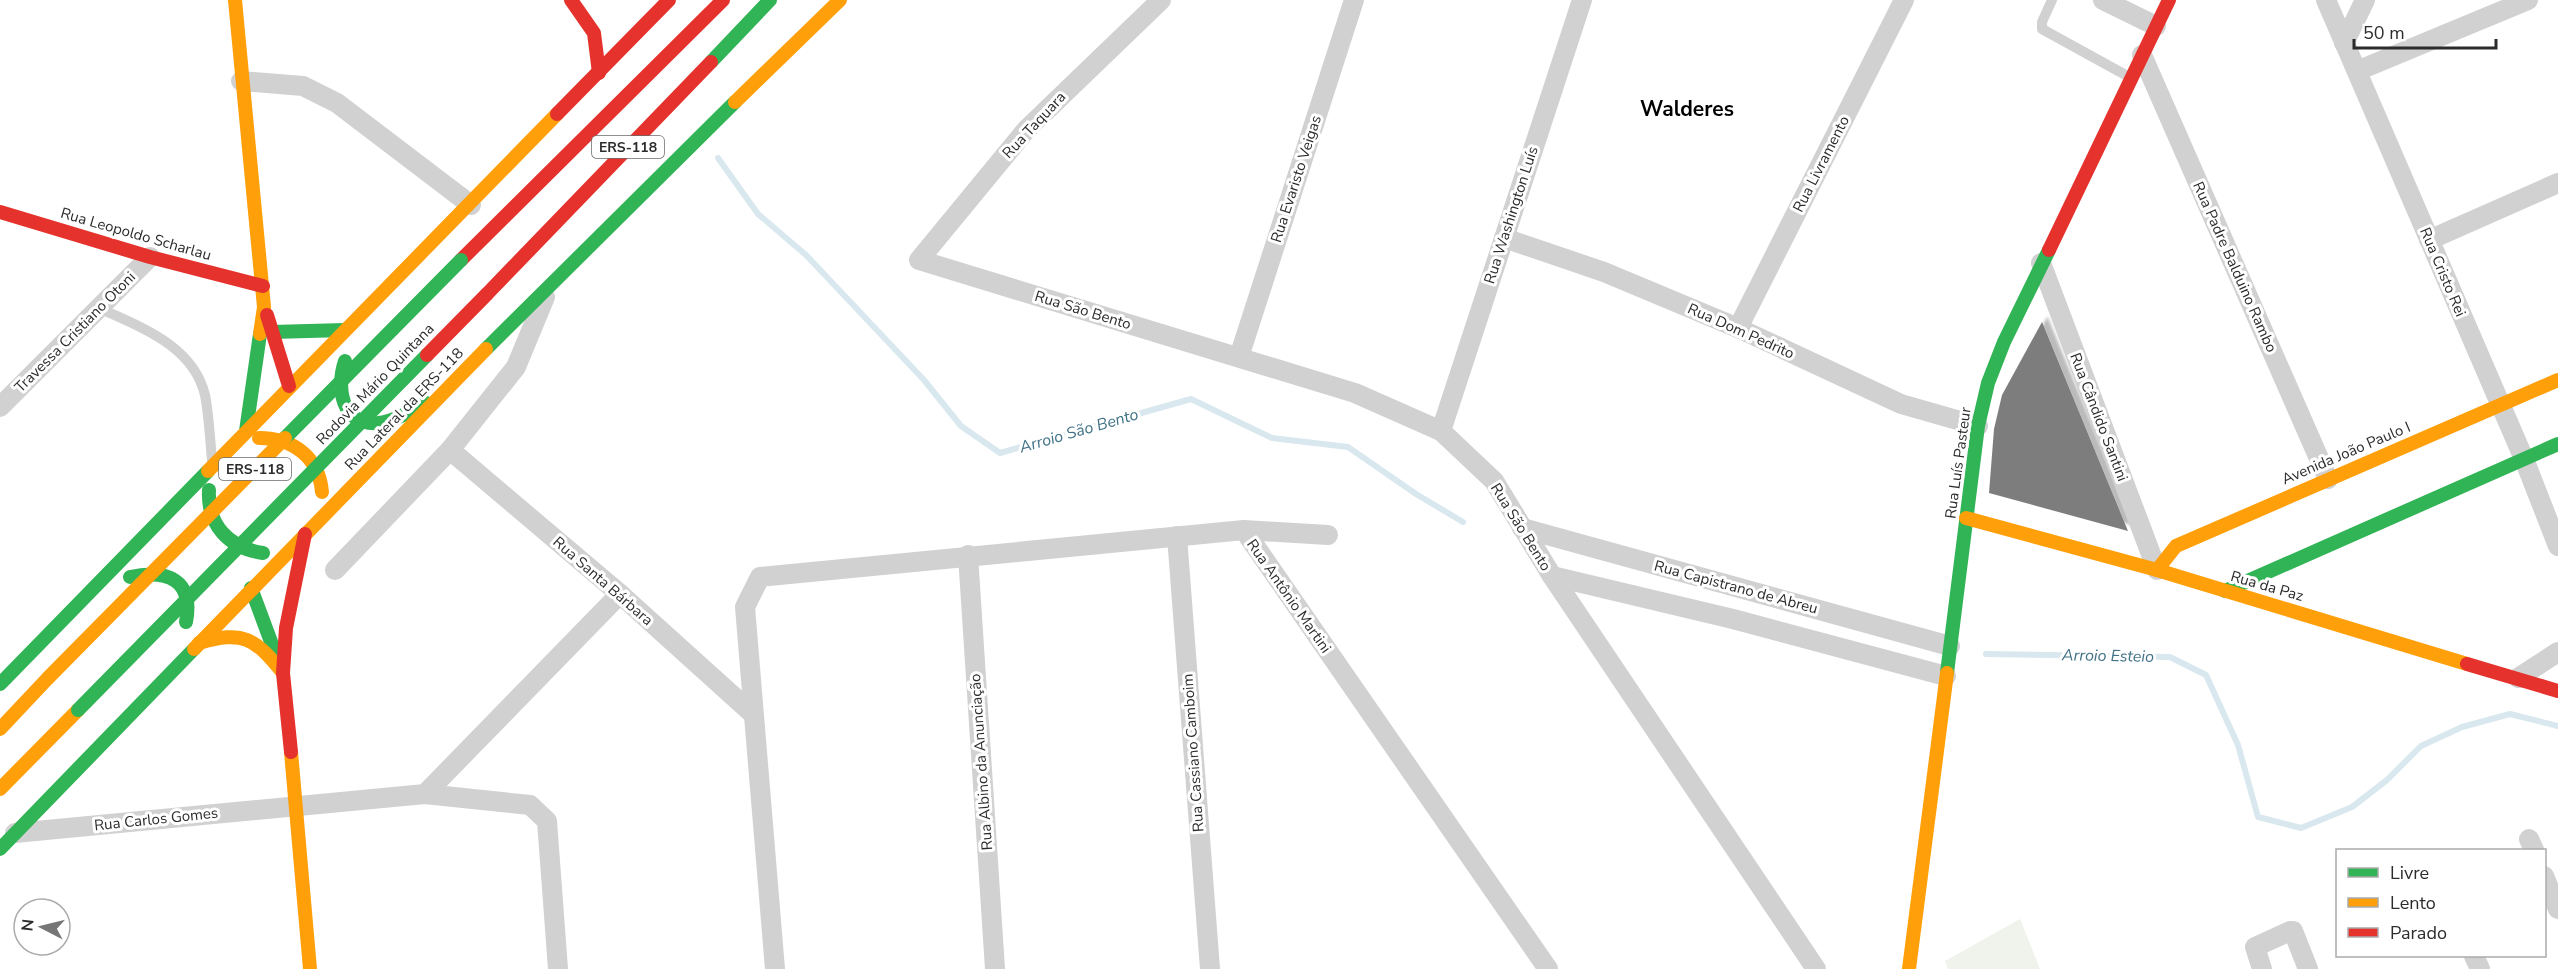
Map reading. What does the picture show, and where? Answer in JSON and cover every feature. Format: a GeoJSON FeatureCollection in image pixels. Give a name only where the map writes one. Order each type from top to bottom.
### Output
{"type":"FeatureCollection","features":[{"type":"Feature","properties":{"kind":"main road"},"geometry":{"type":"LineString","coordinates":[[235,0],[264,308],[246,431]]}},
{"type":"Feature","properties":{"kind":"main road"},"geometry":{"type":"LineString","coordinates":[[570,0],[594,33],[598,73]]}},
{"type":"Feature","properties":{"kind":"main road"},"geometry":{"type":"LineString","coordinates":[[0,684],[669,0]]}},
{"type":"Feature","properties":{"kind":"main road","name":"Rodovia Mário Quintana"},"geometry":{"type":"LineString","coordinates":[[0,729],[461,260],[723,0]]}},
{"type":"Feature","properties":{"kind":"main road","name":"Rodovia Mário Quintana"},"geometry":{"type":"LineString","coordinates":[[0,789],[487,294],[770,0]]}},
{"type":"Feature","properties":{"kind":"main road","name":"Rua Lateral da ERS-118"},"geometry":{"type":"LineString","coordinates":[[0,849],[199,644],[248,578],[291,548],[552,281],[840,0]]}},
{"type":"Feature","properties":{"kind":"main road","name":"Rua Luís Pasteur"},"geometry":{"type":"LineString","coordinates":[[1909,969],[1978,426],[1988,383],[2004,342],[2041,263],[2169,0]]}},
{"type":"Feature","properties":{"kind":"main road","name":"Rua Leopoldo Scharlau"},"geometry":{"type":"LineString","coordinates":[[0,212],[263,286]]}},
{"type":"Feature","properties":{"kind":"main road"},"geometry":{"type":"LineString","coordinates":[[378,299],[340,372],[339,392],[345,408],[356,419],[373,423],[391,420],[424,404],[455,382]]}},
{"type":"Feature","properties":{"kind":"main road"},"geometry":{"type":"LineString","coordinates":[[264,308],[289,386],[305,453]]}},
{"type":"Feature","properties":{"kind":"main road"},"geometry":{"type":"LineString","coordinates":[[272,332],[345,330]]}},
{"type":"Feature","properties":{"kind":"main road","name":"Avenida João Paulo I"},"geometry":{"type":"LineString","coordinates":[[2157,570],[2176,546],[2558,380]]}},
{"type":"Feature","properties":{"kind":"main road"},"geometry":{"type":"LineString","coordinates":[[232,447],[250,439],[270,437],[289,442],[305,453],[317,468],[322,486],[322,504],[317,522]]}},
{"type":"Feature","properties":{"kind":"main road"},"geometry":{"type":"LineString","coordinates":[[2225,591],[2558,444]]}},
{"type":"Feature","properties":{"kind":"main road"},"geometry":{"type":"LineString","coordinates":[[213,466],[207,497],[208,511],[222,535],[237,546],[254,553],[273,553],[291,548]]}},
{"type":"Feature","properties":{"kind":"main road","name":"Rua da Paz"},"geometry":{"type":"LineString","coordinates":[[1966,518],[2157,570],[2558,691]]}},
{"type":"Feature","properties":{"kind":"main road"},"geometry":{"type":"LineString","coordinates":[[305,534],[286,628],[283,673],[297,805],[310,969]]}},
{"type":"Feature","properties":{"kind":"main road"},"geometry":{"type":"LineString","coordinates":[[237,546],[283,673]]}},
{"type":"Feature","properties":{"kind":"main road"},"geometry":{"type":"LineString","coordinates":[[74,609],[111,582],[140,574],[162,573],[179,582],[189,600],[182,637],[178,651],[157,685]]}},
{"type":"Feature","properties":{"kind":"main road"},"geometry":{"type":"LineString","coordinates":[[199,644],[226,634],[244,636],[265,649],[283,673]]}},
{"type":"Feature","properties":{"kind":"street","name":"Rua Taquara"},"geometry":{"type":"LineString","coordinates":[[919,260],[1026,130],[1161,0]]}},
{"type":"Feature","properties":{"kind":"street","name":"Rua Evaristo Veigas"},"geometry":{"type":"LineString","coordinates":[[1239,357],[1354,0]]}},
{"type":"Feature","properties":{"kind":"street","name":"Rua Washington Luís"},"geometry":{"type":"LineString","coordinates":[[1441,431],[1582,0]]}},
{"type":"Feature","properties":{"kind":"street","name":"Rua Livramento"},"geometry":{"type":"LineString","coordinates":[[1738,328],[1904,0]]}},
{"type":"Feature","properties":{"kind":"street"},"geometry":{"type":"LineString","coordinates":[[2103,0],[2156,26]]}},
{"type":"Feature","properties":{"kind":"street","name":"Rua Cristo Rei"},"geometry":{"type":"LineString","coordinates":[[2325,0],[2524,459],[2558,546]]}},
{"type":"Feature","properties":{"kind":"street"},"geometry":{"type":"LineString","coordinates":[[2344,43],[2365,0]]}},
{"type":"Feature","properties":{"kind":"street"},"geometry":{"type":"LineString","coordinates":[[2357,71],[2528,0]]}},
{"type":"Feature","properties":{"kind":"street","name":"Rua Padre Balduino Rambo"},"geometry":{"type":"LineString","coordinates":[[2142,55],[2328,479]]}},
{"type":"Feature","properties":{"kind":"street"},"geometry":{"type":"LineString","coordinates":[[242,81],[303,86],[337,104],[471,205]]}},
{"type":"Feature","properties":{"kind":"street"},"geometry":{"type":"LineString","coordinates":[[2428,240],[2558,183]]}},
{"type":"Feature","properties":{"kind":"street","name":"Rua Dom Pedrito"},"geometry":{"type":"LineString","coordinates":[[1504,238],[1604,272],[1738,328],[1902,404],[1978,426]]}},
{"type":"Feature","properties":{"kind":"street","name":"Travessa Cristiano Otoni"},"geometry":{"type":"LineString","coordinates":[[0,406],[150,256]]}},
{"type":"Feature","properties":{"kind":"street","name":"Rua São Bento"},"geometry":{"type":"LineString","coordinates":[[919,260],[1355,393],[1441,431],[1494,481],[1552,576],[1816,969]]}},
{"type":"Feature","properties":{"kind":"street","name":"Rua Cândido Santini"},"geometry":{"type":"LineString","coordinates":[[2041,263],[2157,570]]}},
{"type":"Feature","properties":{"kind":"street"},"geometry":{"type":"LineString","coordinates":[[335,570],[450,450],[516,367],[552,281]]}},
{"type":"Feature","properties":{"kind":"street","name":"Rua Santa Bárbara"},"geometry":{"type":"LineString","coordinates":[[450,450],[620,594],[753,714]]}},
{"type":"Feature","properties":{"kind":"street","name":"Rua Capistrano de Abreu"},"geometry":{"type":"LineString","coordinates":[[1522,528],[1950,646]]}},
{"type":"Feature","properties":{"kind":"street"},"geometry":{"type":"LineString","coordinates":[[1244,530],[1328,535]]}},
{"type":"Feature","properties":{"kind":"street","name":"Rua Antônio Martini"},"geometry":{"type":"LineString","coordinates":[[753,714],[745,607],[760,577],[1244,530],[1548,969]]}},
{"type":"Feature","properties":{"kind":"street","name":"Rua Cassiano Camboim"},"geometry":{"type":"LineString","coordinates":[[1177,536],[1210,969]]}},
{"type":"Feature","properties":{"kind":"street","name":"Rua Albino da Anunciação"},"geometry":{"type":"LineString","coordinates":[[968,555],[995,969]]}},
{"type":"Feature","properties":{"kind":"street","name":"Rua Capistrano de Abreu"},"geometry":{"type":"LineString","coordinates":[[1552,576],[1732,619],[1946,676]]}},
{"type":"Feature","properties":{"kind":"street"},"geometry":{"type":"LineString","coordinates":[[1732,619],[1740,588]]}},
{"type":"Feature","properties":{"kind":"street"},"geometry":{"type":"LineString","coordinates":[[425,794],[620,594]]}},
{"type":"Feature","properties":{"kind":"street"},"geometry":{"type":"LineString","coordinates":[[2518,678],[2558,652]]}},
{"type":"Feature","properties":{"kind":"street"},"geometry":{"type":"LineString","coordinates":[[753,714],[775,969]]}},
{"type":"Feature","properties":{"kind":"street","name":"Rua Carlos Gomes"},"geometry":{"type":"LineString","coordinates":[[15,833],[425,794],[530,805],[547,821],[558,969]]}},
{"type":"Feature","properties":{"kind":"street"},"geometry":{"type":"LineString","coordinates":[[2546,881],[2558,909]]}},
{"type":"Feature","properties":{"kind":"street"},"geometry":{"type":"LineString","coordinates":[[2262,969],[2255,947],[2290,931],[2293,931],[2308,969]]}},
{"type":"Feature","properties":{"kind":"lane"},"geometry":{"type":"LineString","coordinates":[[2052,0],[2042,22],[2042,29],[2131,78]]}},
{"type":"Feature","properties":{"kind":"lane"},"geometry":{"type":"LineString","coordinates":[[99,308],[153,334],[187,357],[204,394],[213,466]]}},
{"type":"Feature","properties":{"kind":"shaded area"},"geometry":{"type":"Polygon","coordinates":[[[2020,919],[2040,969],[1948,969],[1945,961],[2020,919]]]}},
{"type":"Feature","properties":{"kind":"building"},"geometry":{"type":"Polygon","coordinates":[[[2042,322],[2128,531],[1989,493],[1994,429],[2002,395],[2042,322]]]}},
{"type":"Feature","properties":{"kind":"waterway","name":"Arroio São Bento"},"geometry":{"type":"LineString","coordinates":[[718,158],[758,214],[806,255],[924,380],[961,426],[1000,453],[1191,399],[1272,438],[1348,447],[1416,494],[1463,522]]}},
{"type":"Feature","properties":{"kind":"waterway","name":"Arroio Esteio"},"geometry":{"type":"LineString","coordinates":[[1986,654],[2170,657],[2206,675],[2238,745],[2258,817],[2301,828],[2352,807],[2387,780],[2421,746],[2462,727],[2510,714],[2558,726]]}},
{"type":"Feature","properties":{"kind":"traffic: fast"},"geometry":{"type":"LineString","coordinates":[[711,62],[770,0]]}},
{"type":"Feature","properties":{"kind":"traffic: fast"},"geometry":{"type":"LineString","coordinates":[[486,349],[735,102]]}},
{"type":"Feature","properties":{"kind":"traffic: fast"},"geometry":{"type":"LineString","coordinates":[[1947,673],[1978,426],[1988,383],[2004,342],[2049,250]]}},
{"type":"Feature","properties":{"kind":"traffic: fast"},"geometry":{"type":"LineString","coordinates":[[285,438],[461,260]]}},
{"type":"Feature","properties":{"kind":"traffic: fast"},"geometry":{"type":"LineString","coordinates":[[272,332],[345,330]]}},
{"type":"Feature","properties":{"kind":"traffic: fast"},"geometry":{"type":"LineString","coordinates":[[246,431],[260,334]]}},
{"type":"Feature","properties":{"kind":"traffic: fast"},"geometry":{"type":"LineString","coordinates":[[78,710],[427,355]]}},
{"type":"Feature","properties":{"kind":"traffic: fast"},"geometry":{"type":"LineString","coordinates":[[345,361],[342,371],[342,393],[349,412],[356,418],[366,422],[384,422],[426,403]]}},
{"type":"Feature","properties":{"kind":"traffic: fast"},"geometry":{"type":"LineString","coordinates":[[2225,591],[2558,444]]}},
{"type":"Feature","properties":{"kind":"traffic: fast"},"geometry":{"type":"LineString","coordinates":[[0,684],[208,471]]}},
{"type":"Feature","properties":{"kind":"traffic: fast"},"geometry":{"type":"LineString","coordinates":[[209,490],[212,514],[222,533],[240,546],[263,553]]}},
{"type":"Feature","properties":{"kind":"traffic: fast"},"geometry":{"type":"LineString","coordinates":[[130,577],[156,575],[175,581],[182,587],[186,596],[186,622]]}},
{"type":"Feature","properties":{"kind":"traffic: fast"},"geometry":{"type":"LineString","coordinates":[[251,588],[280,666]]}},
{"type":"Feature","properties":{"kind":"traffic: fast"},"geometry":{"type":"LineString","coordinates":[[0,849],[194,649]]}},
{"type":"Feature","properties":{"kind":"traffic: slow"},"geometry":{"type":"LineString","coordinates":[[235,0],[264,307],[260,334]]}},
{"type":"Feature","properties":{"kind":"traffic: slow"},"geometry":{"type":"LineString","coordinates":[[735,102],[840,0]]}},
{"type":"Feature","properties":{"kind":"traffic: slow"},"geometry":{"type":"LineString","coordinates":[[208,471],[557,114]]}},
{"type":"Feature","properties":{"kind":"traffic: slow"},"geometry":{"type":"LineString","coordinates":[[194,649],[486,349]]}},
{"type":"Feature","properties":{"kind":"traffic: slow"},"geometry":{"type":"LineString","coordinates":[[2157,570],[2176,546],[2558,380]]}},
{"type":"Feature","properties":{"kind":"traffic: slow"},"geometry":{"type":"LineString","coordinates":[[259,438],[283,442],[302,452],[316,469],[322,492]]}},
{"type":"Feature","properties":{"kind":"traffic: slow"},"geometry":{"type":"LineString","coordinates":[[48,678],[285,438]]}},
{"type":"Feature","properties":{"kind":"traffic: slow"},"geometry":{"type":"LineString","coordinates":[[1966,518],[2157,570],[2467,664]]}},
{"type":"Feature","properties":{"kind":"traffic: slow"},"geometry":{"type":"LineString","coordinates":[[199,643],[227,637],[247,640],[264,652],[283,673]]}},
{"type":"Feature","properties":{"kind":"traffic: slow"},"geometry":{"type":"LineString","coordinates":[[1909,969],[1947,673]]}},
{"type":"Feature","properties":{"kind":"traffic: slow"},"geometry":{"type":"LineString","coordinates":[[0,729],[48,678]]}},
{"type":"Feature","properties":{"kind":"traffic: slow"},"geometry":{"type":"LineString","coordinates":[[0,789],[78,710]]}},
{"type":"Feature","properties":{"kind":"traffic: slow"},"geometry":{"type":"LineString","coordinates":[[291,752],[310,969]]}},
{"type":"Feature","properties":{"kind":"traffic: jam"},"geometry":{"type":"LineString","coordinates":[[571,0],[594,33],[599,73]]}},
{"type":"Feature","properties":{"kind":"traffic: jam"},"geometry":{"type":"LineString","coordinates":[[557,114],[669,0]]}},
{"type":"Feature","properties":{"kind":"traffic: jam"},"geometry":{"type":"LineString","coordinates":[[461,260],[723,0]]}},
{"type":"Feature","properties":{"kind":"traffic: jam"},"geometry":{"type":"LineString","coordinates":[[2049,250],[2169,0]]}},
{"type":"Feature","properties":{"kind":"traffic: jam"},"geometry":{"type":"LineString","coordinates":[[487,294],[711,62]]}},
{"type":"Feature","properties":{"kind":"traffic: jam"},"geometry":{"type":"LineString","coordinates":[[0,212],[150,257],[263,286]]}},
{"type":"Feature","properties":{"kind":"traffic: jam"},"geometry":{"type":"LineString","coordinates":[[427,355],[487,294]]}},
{"type":"Feature","properties":{"kind":"traffic: jam"},"geometry":{"type":"LineString","coordinates":[[267,315],[289,386]]}},
{"type":"Feature","properties":{"kind":"traffic: jam"},"geometry":{"type":"LineString","coordinates":[[291,752],[283,673],[286,628],[305,534]]}},
{"type":"Feature","properties":{"kind":"traffic: jam"},"geometry":{"type":"LineString","coordinates":[[2467,664],[2558,691]]}},
{"type":"Feature","properties":{"kind":"district","name":"Walderes"},"geometry":{"type":"Point","coordinates":[1687,109]}}]}
